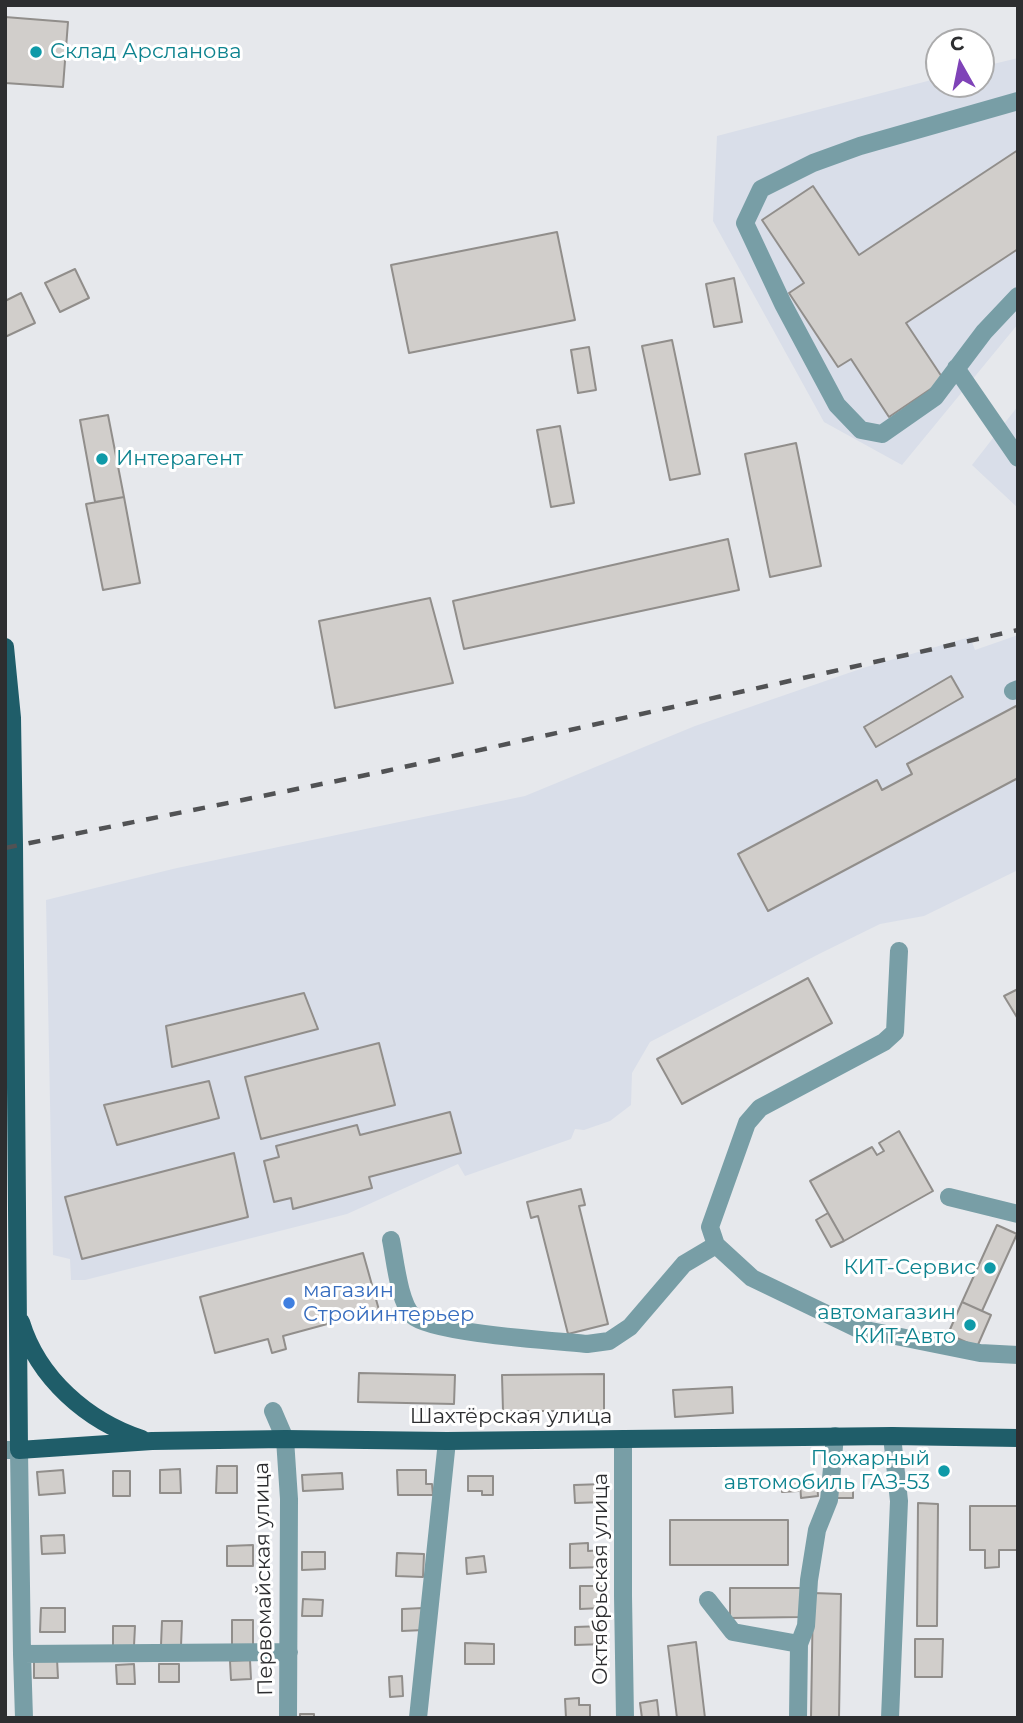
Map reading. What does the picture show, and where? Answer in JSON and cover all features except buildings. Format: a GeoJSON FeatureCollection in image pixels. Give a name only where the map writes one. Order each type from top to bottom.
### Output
{"type":"FeatureCollection","features":[{"type":"Feature","properties":{"kind":"main road"},"geometry":{"type":"LineString","coordinates":[[5,647],[12,718],[18,1308],[12,1450]]}},
{"type":"Feature","properties":{"kind":"main road"},"geometry":{"type":"LineString","coordinates":[[18,1308],[25,1335],[47,1373],[57,1384],[98,1418],[128,1434],[152,1441]]}},
{"type":"Feature","properties":{"kind":"main road","name":"Шахтёрская улица"},"geometry":{"type":"LineString","coordinates":[[12,1450],[152,1441],[285,1439],[447,1441],[835,1436],[1018,1438]]}},
{"type":"Feature","properties":{"kind":"street"},"geometry":{"type":"LineString","coordinates":[[1018,101],[860,146],[813,163],[761,189],[745,223],[783,304],[837,405],[861,430],[882,434],[935,397],[984,332],[1018,296]]}},
{"type":"Feature","properties":{"kind":"street"},"geometry":{"type":"LineString","coordinates":[[957,368],[1018,458]]}},
{"type":"Feature","properties":{"kind":"street"},"geometry":{"type":"LineString","coordinates":[[899,951],[895,1032],[884,1041],[760,1108],[747,1123],[710,1227],[716,1245],[752,1278],[856,1328],[980,1353],[1018,1355]]}},
{"type":"Feature","properties":{"kind":"street"},"geometry":{"type":"LineString","coordinates":[[950,1197],[1018,1214]]}},
{"type":"Feature","properties":{"kind":"street"},"geometry":{"type":"LineString","coordinates":[[391,1240],[404,1304],[414,1318],[447,1328],[587,1344],[609,1341],[630,1327],[684,1264],[716,1245]]}},
{"type":"Feature","properties":{"kind":"street","name":"Первомайская улица"},"geometry":{"type":"LineString","coordinates":[[273,1410],[285,1439],[289,1499],[288,1718]]}},
{"type":"Feature","properties":{"kind":"street"},"geometry":{"type":"LineString","coordinates":[[798,1718],[799,1644],[806,1626],[809,1580],[817,1530],[829,1500],[835,1436]]}},
{"type":"Feature","properties":{"kind":"street"},"geometry":{"type":"LineString","coordinates":[[890,1718],[899,1501],[892,1436]]}},
{"type":"Feature","properties":{"kind":"street","name":"Октябрьская улица"},"geometry":{"type":"LineString","coordinates":[[623,1439],[622,1596],[625,1718]]}},
{"type":"Feature","properties":{"kind":"street"},"geometry":{"type":"LineString","coordinates":[[418,1718],[447,1441]]}},
{"type":"Feature","properties":{"kind":"street"},"geometry":{"type":"LineString","coordinates":[[12,1450],[24,1718]]}},
{"type":"Feature","properties":{"kind":"street"},"geometry":{"type":"LineString","coordinates":[[708,1600],[733,1632],[799,1644]]}},
{"type":"Feature","properties":{"kind":"street"},"geometry":{"type":"LineString","coordinates":[[22,1654],[289,1652]]}},
{"type":"Feature","properties":{"kind":"shaded area"},"geometry":{"type":"Polygon","coordinates":[[[1018,58],[1018,324],[902,465],[824,422],[713,221],[717,136],[925,82],[925,98],[995,98],[995,64],[1018,58]]]}},
{"type":"Feature","properties":{"kind":"shaded area"},"geometry":{"type":"Polygon","coordinates":[[[1018,406],[1018,508],[972,465],[1018,406]]]}},
{"type":"Feature","properties":{"kind":"shaded area"},"geometry":{"type":"Polygon","coordinates":[[[1018,635],[1018,870],[924,916],[880,924],[650,1042],[632,1073],[631,1105],[610,1121],[584,1130],[575,1129],[571,1139],[465,1176],[458,1164],[347,1214],[85,1280],[71,1280],[70,1259],[53,1255],[46,900],[177,868],[525,796],[695,726],[863,668],[970,637],[975,650],[1018,635]]]}},
{"type":"Feature","properties":{"kind":"railway"},"geometry":{"type":"LineString","coordinates":[[5,848],[386,771],[1018,630]]}},
{"type":"Feature","properties":{"kind":"place","name":"Склад Арсланова"},"geometry":{"type":"Point","coordinates":[36,52]}},
{"type":"Feature","properties":{"kind":"place","name":"Интерагент"},"geometry":{"type":"Point","coordinates":[102,459]}},
{"type":"Feature","properties":{"kind":"place","name":"КИТ-Сервис"},"geometry":{"type":"Point","coordinates":[990,1268]}},
{"type":"Feature","properties":{"kind":"place","name":"магазин Стройинтерьер"},"geometry":{"type":"Point","coordinates":[289,1303]}},
{"type":"Feature","properties":{"kind":"place","name":"автомагазин КИТ-Авто"},"geometry":{"type":"Point","coordinates":[970,1325]}},
{"type":"Feature","properties":{"kind":"place","name":"Пожарный автомобиль ГАЗ-53"},"geometry":{"type":"Point","coordinates":[944,1471]}}]}
